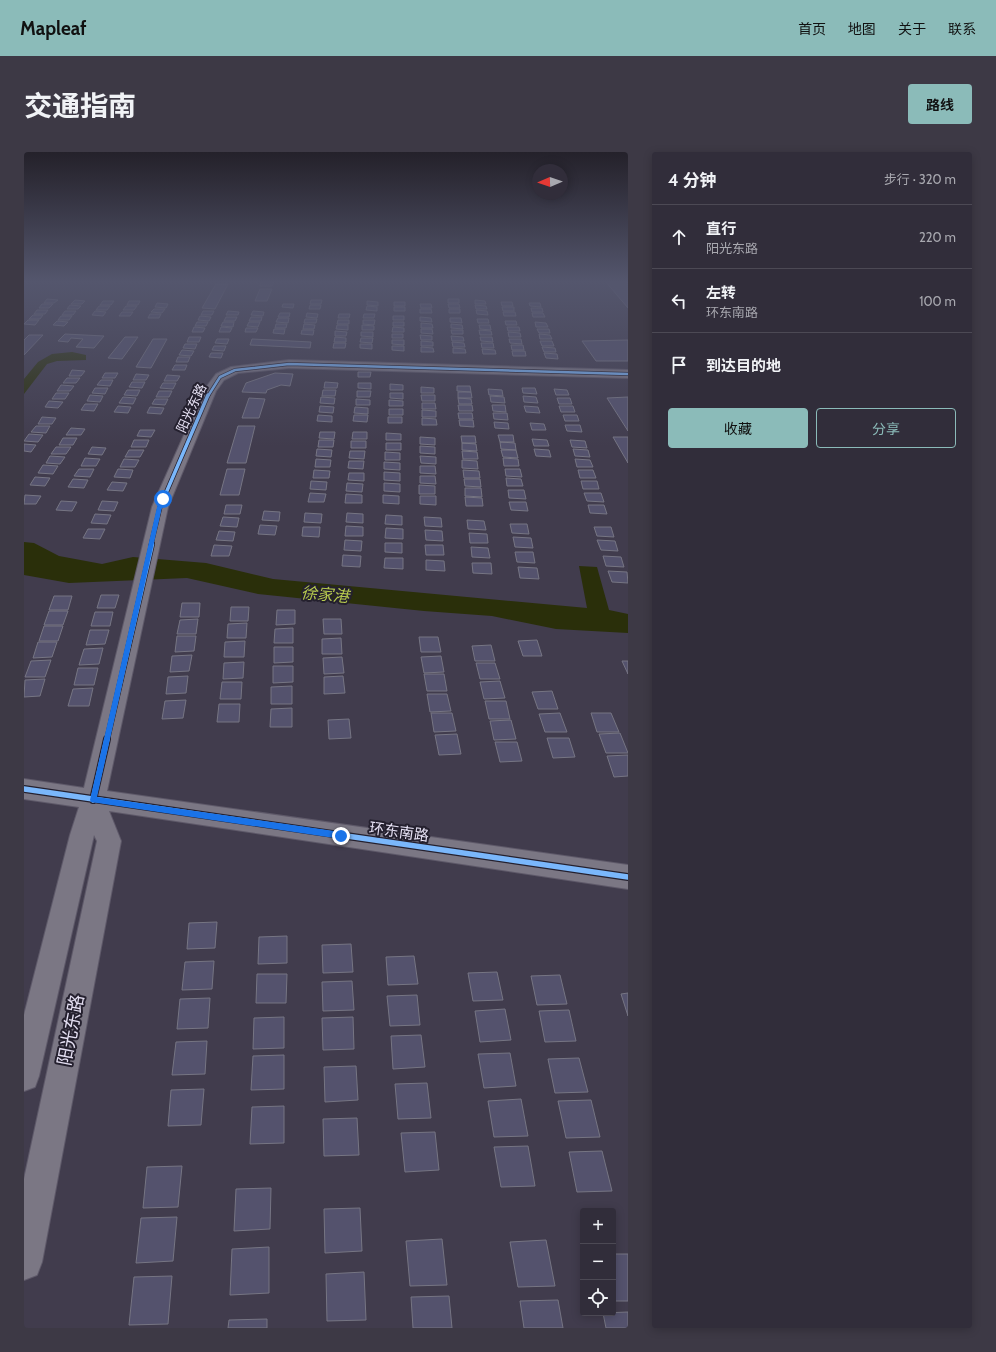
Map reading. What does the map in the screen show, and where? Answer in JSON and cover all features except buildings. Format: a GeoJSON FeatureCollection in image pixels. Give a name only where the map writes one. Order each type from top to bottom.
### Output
{"type":"FeatureCollection","features":[{"type":"Feature","properties":{"kind":"street","name":"阳光东路"},"geometry":{"type":"LineString","coordinates":[[24,1076],[82,835],[93,800],[160,507],[210,390],[220,377],[235,370],[288,364],[628,374]]}},
{"type":"Feature","properties":{"kind":"street","name":"环东南路"},"geometry":{"type":"LineString","coordinates":[[24,789],[628,877]]}},
{"type":"Feature","properties":{"kind":"street","name":"阳光东路"},"geometry":{"type":"LineString","coordinates":[[24,1262],[109,841],[93,800]]}},
{"type":"Feature","properties":{"kind":"water"},"geometry":{"type":"Polygon","coordinates":[[[72,352],[86,355],[86,360],[57,361],[47,364],[24,394],[24,379],[38,362],[52,354],[72,352]]]}},
{"type":"Feature","properties":{"kind":"water","name":"徐家港"},"geometry":{"type":"Polygon","coordinates":[[[24,542],[34,543],[59,556],[102,564],[133,557],[206,563],[273,579],[587,608],[579,566],[597,567],[609,610],[628,614],[628,633],[556,629],[492,616],[424,611],[258,594],[187,578],[69,583],[24,575],[24,542]]]}},
{"type":"Feature","properties":{"kind":"cycle path"},"geometry":{"type":"LineString","coordinates":[[93,800],[160,507],[210,390],[220,377],[235,370],[289,364],[628,374]]}},
{"type":"Feature","properties":{"kind":"cycle path"},"geometry":{"type":"LineString","coordinates":[[24,789],[628,877]]}},
{"type":"Feature","properties":{"kind":"route"},"geometry":{"type":"LineString","coordinates":[[163,499],[93,800],[341,836]]}}]}
